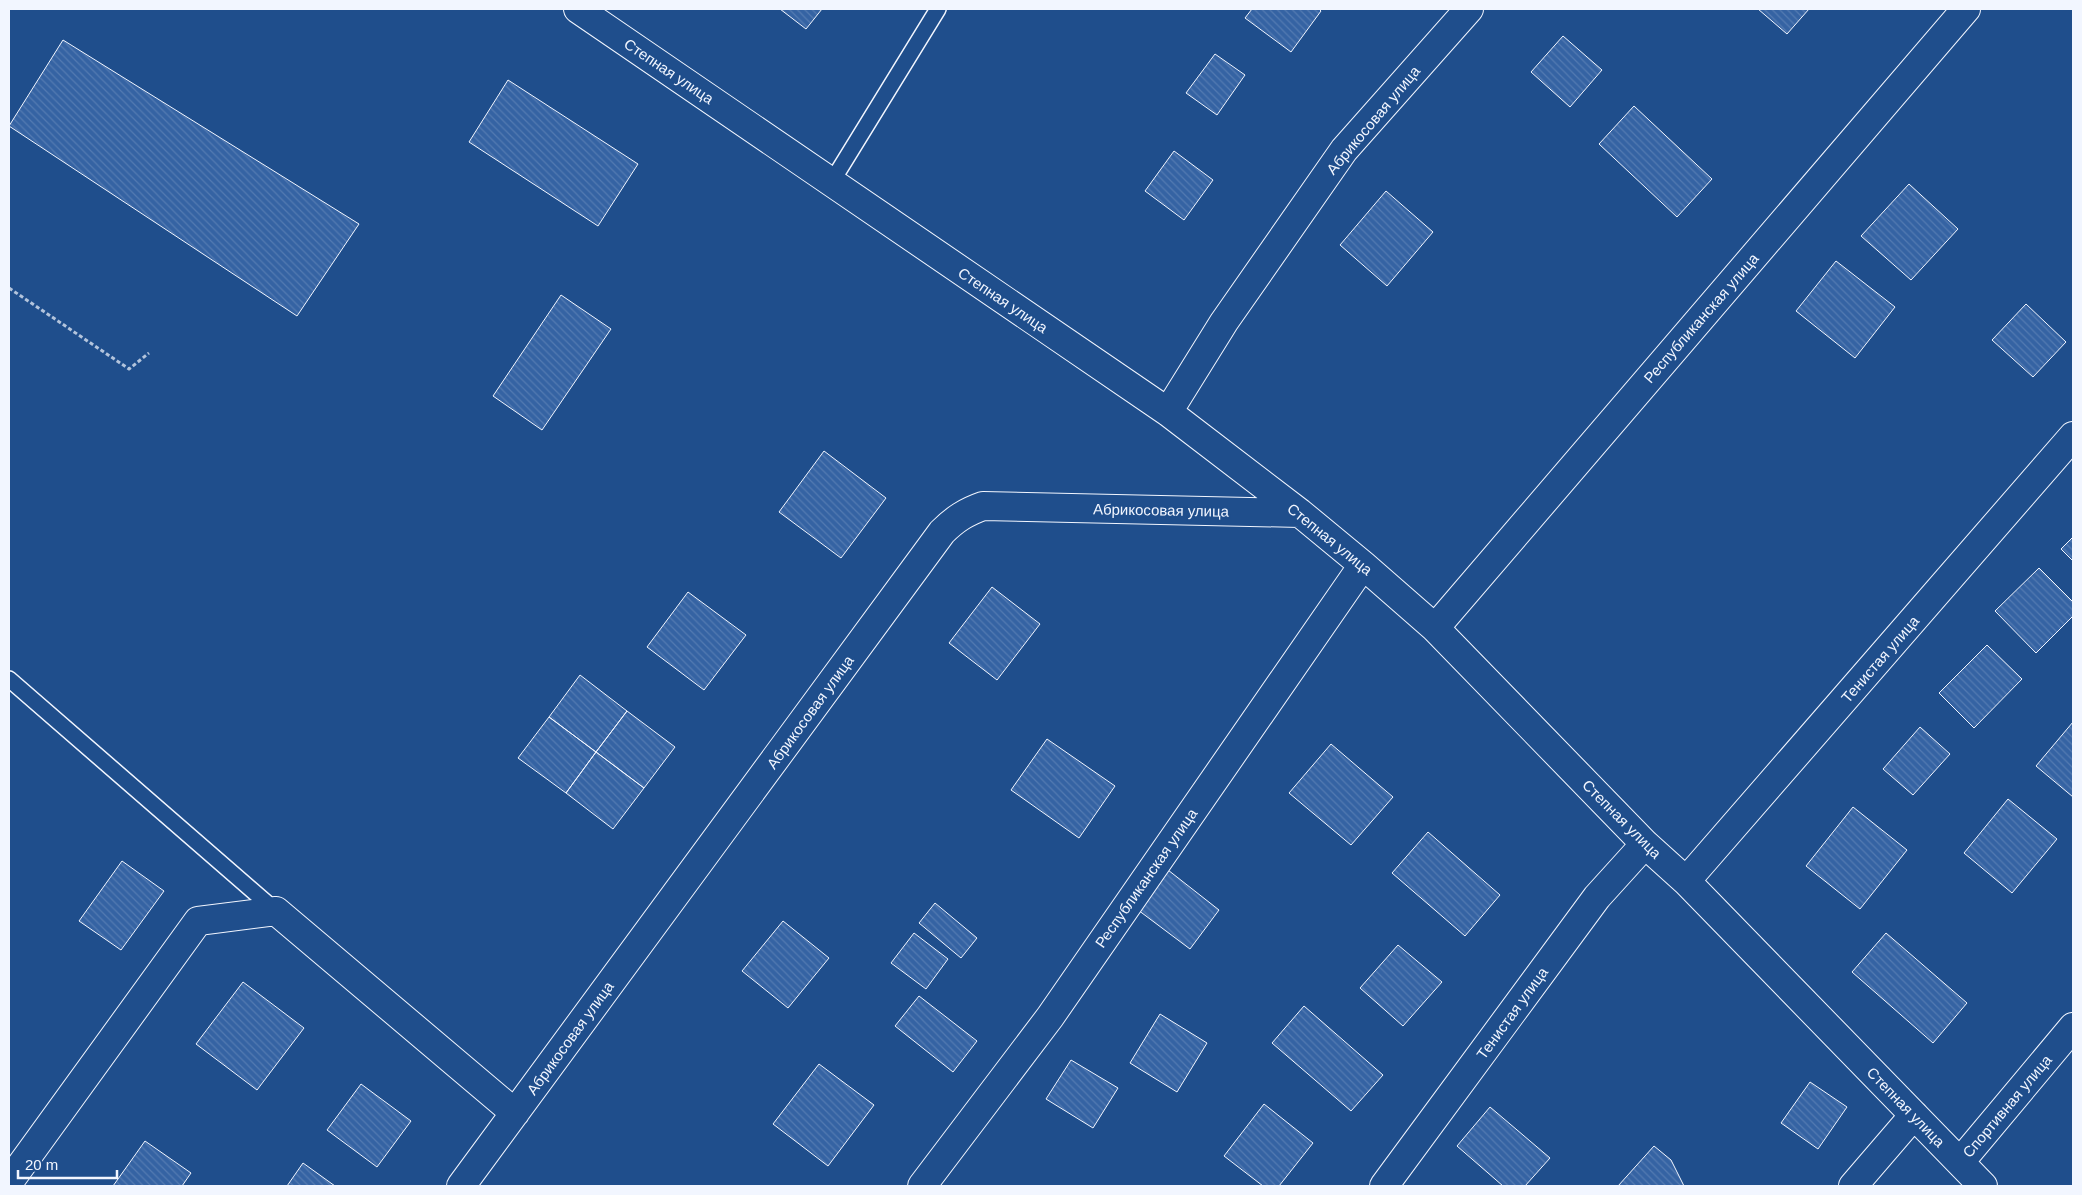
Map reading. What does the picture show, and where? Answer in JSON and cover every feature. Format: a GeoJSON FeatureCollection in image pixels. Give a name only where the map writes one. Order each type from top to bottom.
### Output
{"type":"FeatureCollection","features":[{"type":"Feature","properties":{"kind":"street","name":"Степная улица"},"geometry":{"type":"LineString","coordinates":[[578,9],[1168,412],[1363,564],[1435,628],[1645,844],[1686,881],[1983,1186]]}},
{"type":"Feature","properties":{"kind":"street","name":"Абрикосовая улица"},"geometry":{"type":"LineString","coordinates":[[1168,412],[1224,322],[1344,150],[1469,9]]}},
{"type":"Feature","properties":{"kind":"street","name":"Республиканская улица"},"geometry":{"type":"LineString","coordinates":[[1435,628],[1966,9]]}},
{"type":"Feature","properties":{"kind":"street","name":"Тенистая улица"},"geometry":{"type":"LineString","coordinates":[[1686,881],[2073,436]]}},
{"type":"Feature","properties":{"kind":"street","name":"Абрикосовая улица"},"geometry":{"type":"LineString","coordinates":[[461,1186],[942,532],[956,519],[967,512],[983,506],[1300,513]]}},
{"type":"Feature","properties":{"kind":"street","name":"Республиканская улица"},"geometry":{"type":"LineString","coordinates":[[922,1186],[1050,1017],[1363,564]]}},
{"type":"Feature","properties":{"kind":"street","name":"Тенистая улица"},"geometry":{"type":"LineString","coordinates":[[1384,1186],[1597,898],[1645,844]]}},
{"type":"Feature","properties":{"kind":"street"},"geometry":{"type":"LineString","coordinates":[[9,1182],[198,920],[276,911],[515,1113]]}},
{"type":"Feature","properties":{"kind":"street","name":"Спортивная улица"},"geometry":{"type":"LineString","coordinates":[[1960,1162],[2073,1027]]}},
{"type":"Feature","properties":{"kind":"street"},"geometry":{"type":"LineString","coordinates":[[1853,1186],[1914,1115]]}},
{"type":"Feature","properties":{"kind":"lane"},"geometry":{"type":"LineString","coordinates":[[831,183],[938,9]]}},
{"type":"Feature","properties":{"kind":"lane"},"geometry":{"type":"LineString","coordinates":[[9,680],[276,911]]}},
{"type":"Feature","properties":{"kind":"path"},"geometry":{"type":"LineString","coordinates":[[9,288],[128,370],[149,353]]}},
{"type":"Feature","properties":{"kind":"building"},"geometry":{"type":"Polygon","coordinates":[[[780,9],[822,9],[806,29],[780,9]]]}},
{"type":"Feature","properties":{"kind":"building"},"geometry":{"type":"Polygon","coordinates":[[[1252,9],[1319,9],[1321,11],[1291,52],[1245,18],[1252,9]]]}},
{"type":"Feature","properties":{"kind":"building"},"geometry":{"type":"Polygon","coordinates":[[[1758,9],[1809,9],[1787,34],[1758,9]]]}},
{"type":"Feature","properties":{"kind":"building"},"geometry":{"type":"Polygon","coordinates":[[[1563,36],[1602,70],[1570,107],[1531,72],[1563,36]]]}},
{"type":"Feature","properties":{"kind":"building"},"geometry":{"type":"Polygon","coordinates":[[[63,40],[359,224],[297,316],[9,126],[63,40]]]}},
{"type":"Feature","properties":{"kind":"building"},"geometry":{"type":"Polygon","coordinates":[[[1215,54],[1245,75],[1217,115],[1186,93],[1215,54]]]}},
{"type":"Feature","properties":{"kind":"building"},"geometry":{"type":"Polygon","coordinates":[[[508,80],[638,164],[598,226],[469,142],[508,80]]]}},
{"type":"Feature","properties":{"kind":"building"},"geometry":{"type":"Polygon","coordinates":[[[1634,106],[1712,179],[1677,217],[1599,144],[1634,106]]]}},
{"type":"Feature","properties":{"kind":"building"},"geometry":{"type":"Polygon","coordinates":[[[1174,151],[1213,180],[1184,220],[1145,191],[1174,151]]]}},
{"type":"Feature","properties":{"kind":"building"},"geometry":{"type":"Polygon","coordinates":[[[1909,184],[1958,229],[1911,280],[1861,236],[1909,184]]]}},
{"type":"Feature","properties":{"kind":"building"},"geometry":{"type":"Polygon","coordinates":[[[1386,191],[1433,232],[1387,286],[1340,245],[1386,191]]]}},
{"type":"Feature","properties":{"kind":"building"},"geometry":{"type":"Polygon","coordinates":[[[1836,261],[1895,307],[1855,358],[1796,311],[1836,261]]]}},
{"type":"Feature","properties":{"kind":"building"},"geometry":{"type":"Polygon","coordinates":[[[561,295],[611,329],[542,430],[493,396],[561,295]]]}},
{"type":"Feature","properties":{"kind":"building"},"geometry":{"type":"Polygon","coordinates":[[[2026,304],[2066,342],[2033,377],[1992,340],[2026,304]]]}},
{"type":"Feature","properties":{"kind":"building"},"geometry":{"type":"Polygon","coordinates":[[[824,451],[886,498],[841,558],[779,512],[824,451]]]}},
{"type":"Feature","properties":{"kind":"building"},"geometry":{"type":"Polygon","coordinates":[[[2073,537],[2073,561],[2061,549],[2073,537]]]}},
{"type":"Feature","properties":{"kind":"building"},"geometry":{"type":"Polygon","coordinates":[[[2039,568],[2073,602],[2073,616],[2036,653],[1995,611],[2039,568]]]}},
{"type":"Feature","properties":{"kind":"building"},"geometry":{"type":"Polygon","coordinates":[[[992,587],[1040,624],[997,680],[949,643],[992,587]]]}},
{"type":"Feature","properties":{"kind":"building"},"geometry":{"type":"Polygon","coordinates":[[[688,592],[746,635],[704,690],[647,647],[688,592]]]}},
{"type":"Feature","properties":{"kind":"building"},"geometry":{"type":"Polygon","coordinates":[[[1987,645],[2022,679],[1974,728],[1939,693],[1987,645]]]}},
{"type":"Feature","properties":{"kind":"building"},"geometry":{"type":"Polygon","coordinates":[[[580,675],[627,711],[596,752],[549,717],[580,675]]]}},
{"type":"Feature","properties":{"kind":"building"},"geometry":{"type":"Polygon","coordinates":[[[627,711],[675,747],[644,788],[596,752],[627,711]]]}},
{"type":"Feature","properties":{"kind":"building"},"geometry":{"type":"Polygon","coordinates":[[[549,717],[596,752],[566,793],[518,758],[549,717]]]}},
{"type":"Feature","properties":{"kind":"building"},"geometry":{"type":"Polygon","coordinates":[[[2073,722],[2073,797],[2036,766],[2073,722]]]}},
{"type":"Feature","properties":{"kind":"building"},"geometry":{"type":"Polygon","coordinates":[[[1920,727],[1950,754],[1913,795],[1883,769],[1920,727]]]}},
{"type":"Feature","properties":{"kind":"building"},"geometry":{"type":"Polygon","coordinates":[[[1047,739],[1115,786],[1079,838],[1011,790],[1047,739]]]}},
{"type":"Feature","properties":{"kind":"building"},"geometry":{"type":"Polygon","coordinates":[[[1331,744],[1393,797],[1351,845],[1289,793],[1331,744]]]}},
{"type":"Feature","properties":{"kind":"building"},"geometry":{"type":"Polygon","coordinates":[[[596,752],[644,788],[613,829],[566,793],[596,752]]]}},
{"type":"Feature","properties":{"kind":"building"},"geometry":{"type":"Polygon","coordinates":[[[2008,799],[2057,839],[2012,893],[1964,853],[2008,799]]]}},
{"type":"Feature","properties":{"kind":"building"},"geometry":{"type":"Polygon","coordinates":[[[1853,807],[1907,850],[1860,909],[1806,866],[1853,807]]]}},
{"type":"Feature","properties":{"kind":"building"},"geometry":{"type":"Polygon","coordinates":[[[1428,832],[1500,895],[1465,936],[1392,873],[1428,832]]]}},
{"type":"Feature","properties":{"kind":"building"},"geometry":{"type":"Polygon","coordinates":[[[122,861],[164,891],[121,950],[79,921],[122,861]]]}},
{"type":"Feature","properties":{"kind":"building"},"geometry":{"type":"Polygon","coordinates":[[[1168,870],[1219,910],[1190,949],[1138,910],[1168,870]]]}},
{"type":"Feature","properties":{"kind":"building"},"geometry":{"type":"Polygon","coordinates":[[[935,903],[977,938],[961,958],[919,923],[935,903]]]}},
{"type":"Feature","properties":{"kind":"building"},"geometry":{"type":"Polygon","coordinates":[[[783,921],[829,958],[788,1008],[742,971],[783,921]]]}},
{"type":"Feature","properties":{"kind":"building"},"geometry":{"type":"Polygon","coordinates":[[[914,933],[948,959],[926,989],[891,963],[914,933]]]}},
{"type":"Feature","properties":{"kind":"building"},"geometry":{"type":"Polygon","coordinates":[[[1886,933],[1967,1003],[1933,1043],[1852,972],[1886,933]]]}},
{"type":"Feature","properties":{"kind":"building"},"geometry":{"type":"Polygon","coordinates":[[[1398,945],[1442,982],[1403,1026],[1360,988],[1398,945]]]}},
{"type":"Feature","properties":{"kind":"building"},"geometry":{"type":"Polygon","coordinates":[[[243,982],[304,1028],[257,1090],[196,1044],[243,982]]]}},
{"type":"Feature","properties":{"kind":"building"},"geometry":{"type":"Polygon","coordinates":[[[919,996],[977,1041],[953,1072],[895,1026],[919,996]]]}},
{"type":"Feature","properties":{"kind":"building"},"geometry":{"type":"Polygon","coordinates":[[[1304,1006],[1383,1075],[1351,1111],[1272,1043],[1304,1006]]]}},
{"type":"Feature","properties":{"kind":"building"},"geometry":{"type":"Polygon","coordinates":[[[1160,1014],[1207,1043],[1177,1092],[1130,1063],[1160,1014]]]}},
{"type":"Feature","properties":{"kind":"building"},"geometry":{"type":"Polygon","coordinates":[[[1071,1060],[1118,1088],[1093,1128],[1046,1099],[1071,1060]]]}},
{"type":"Feature","properties":{"kind":"building"},"geometry":{"type":"Polygon","coordinates":[[[819,1064],[874,1105],[828,1166],[773,1124],[819,1064]]]}},
{"type":"Feature","properties":{"kind":"building"},"geometry":{"type":"Polygon","coordinates":[[[1810,1082],[1847,1107],[1818,1149],[1781,1123],[1810,1082]]]}},
{"type":"Feature","properties":{"kind":"building"},"geometry":{"type":"Polygon","coordinates":[[[361,1084],[411,1121],[377,1167],[327,1130],[361,1084]]]}},
{"type":"Feature","properties":{"kind":"building"},"geometry":{"type":"Polygon","coordinates":[[[1264,1104],[1313,1143],[1279,1186],[1263,1186],[1224,1156],[1264,1104]]]}},
{"type":"Feature","properties":{"kind":"building"},"geometry":{"type":"Polygon","coordinates":[[[1490,1107],[1550,1158],[1525,1186],[1503,1186],[1457,1146],[1490,1107]]]}},
{"type":"Feature","properties":{"kind":"building"},"geometry":{"type":"Polygon","coordinates":[[[145,1141],[191,1173],[182,1186],[113,1186],[145,1141]]]}},
{"type":"Feature","properties":{"kind":"building"},"geometry":{"type":"Polygon","coordinates":[[[1654,1146],[1671,1160],[1684,1186],[1618,1186],[1654,1146]]]}},
{"type":"Feature","properties":{"kind":"building"},"geometry":{"type":"Polygon","coordinates":[[[303,1163],[335,1186],[287,1186],[303,1163]]]}}]}
